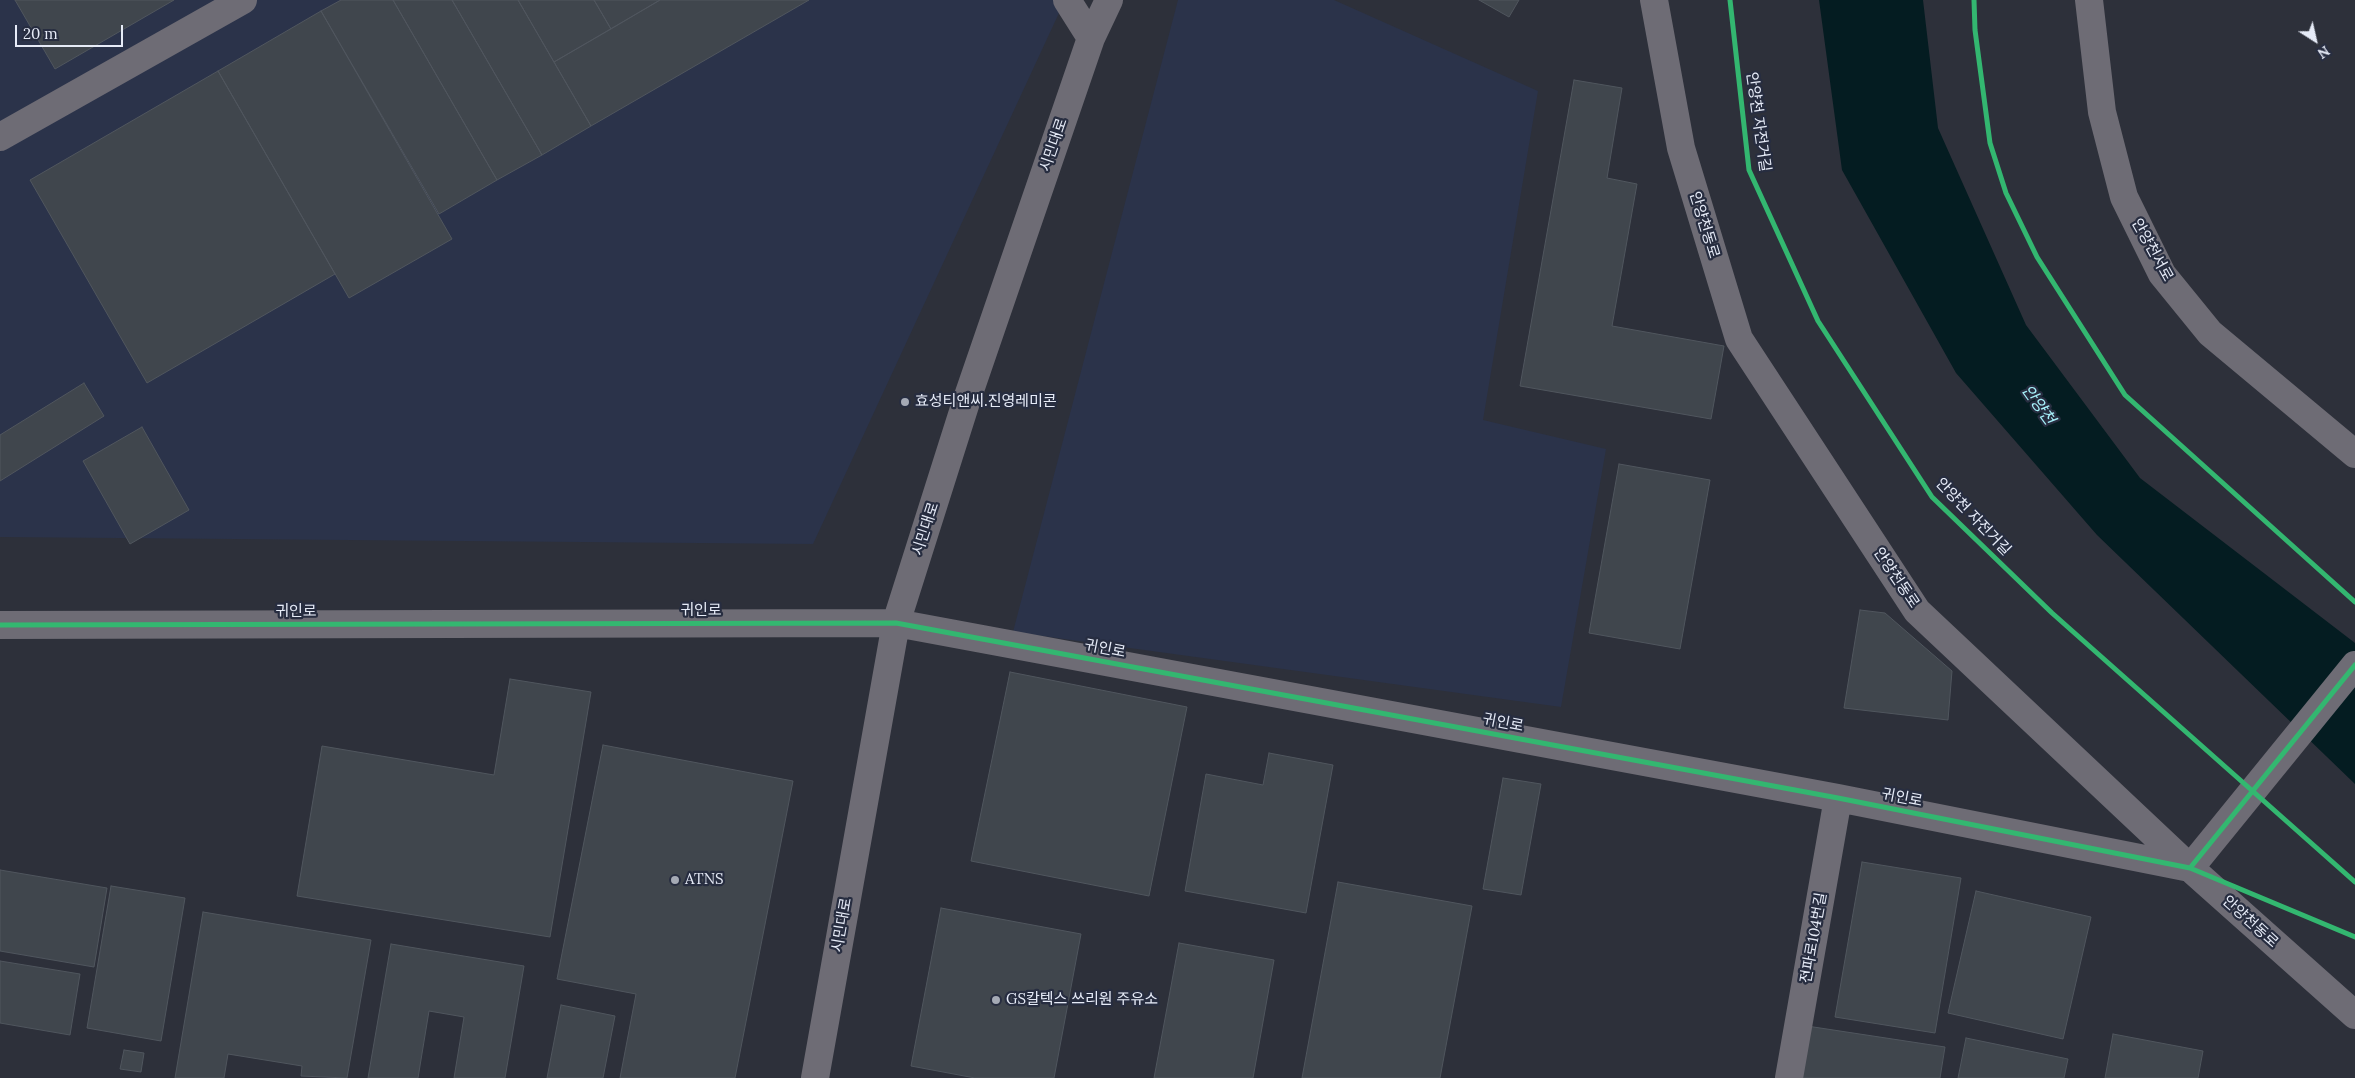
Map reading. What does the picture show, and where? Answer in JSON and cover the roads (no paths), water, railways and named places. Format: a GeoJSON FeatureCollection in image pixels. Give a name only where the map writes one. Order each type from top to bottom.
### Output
{"type":"FeatureCollection","features":[{"type":"Feature","properties":{"kind":"street"},"geometry":{"type":"LineString","coordinates":[[0,137],[243,0]]}},
{"type":"Feature","properties":{"kind":"street"},"geometry":{"type":"LineString","coordinates":[[1067,0],[1091,38]]}},
{"type":"Feature","properties":{"kind":"street","name":"시민대로"},"geometry":{"type":"LineString","coordinates":[[814,1078],[896,622],[967,399],[1091,38],[1109,0]]}},
{"type":"Feature","properties":{"kind":"street","name":"안양천동로"},"geometry":{"type":"LineString","coordinates":[[1654,0],[1681,148],[1739,340],[1917,611],[2190,868],[2355,1015]]}},
{"type":"Feature","properties":{"kind":"street","name":"안양천서로"},"geometry":{"type":"LineString","coordinates":[[2090,0],[2102,112],[2124,197],[2162,274],[2210,333],[2355,454]]}},
{"type":"Feature","properties":{"kind":"street","name":"귀인로"},"geometry":{"type":"LineString","coordinates":[[0,625],[896,622],[1838,798],[2190,868]]}},
{"type":"Feature","properties":{"kind":"street"},"geometry":{"type":"LineString","coordinates":[[2190,868],[2355,665]]}},
{"type":"Feature","properties":{"kind":"street","name":"전파로104번길"},"geometry":{"type":"LineString","coordinates":[[1789,1078],[1838,798]]}},
{"type":"Feature","properties":{"kind":"water","name":"안양천"},"geometry":{"type":"Polygon","coordinates":[[[1819,0],[1923,0],[1938,128],[2026,325],[2140,478],[2355,643],[2355,784],[2097,535],[1956,373],[1842,170],[1819,0]]]}},
{"type":"Feature","properties":{"kind":"place","name":"효성티앤씨.진영레미콘"},"geometry":{"type":"Point","coordinates":[905,402]}},
{"type":"Feature","properties":{"kind":"place","name":"ATNS"},"geometry":{"type":"Point","coordinates":[675,880]}},
{"type":"Feature","properties":{"kind":"place","name":"GS칼텍스 쓰리원 주유소"},"geometry":{"type":"Point","coordinates":[996,1000]}}]}
